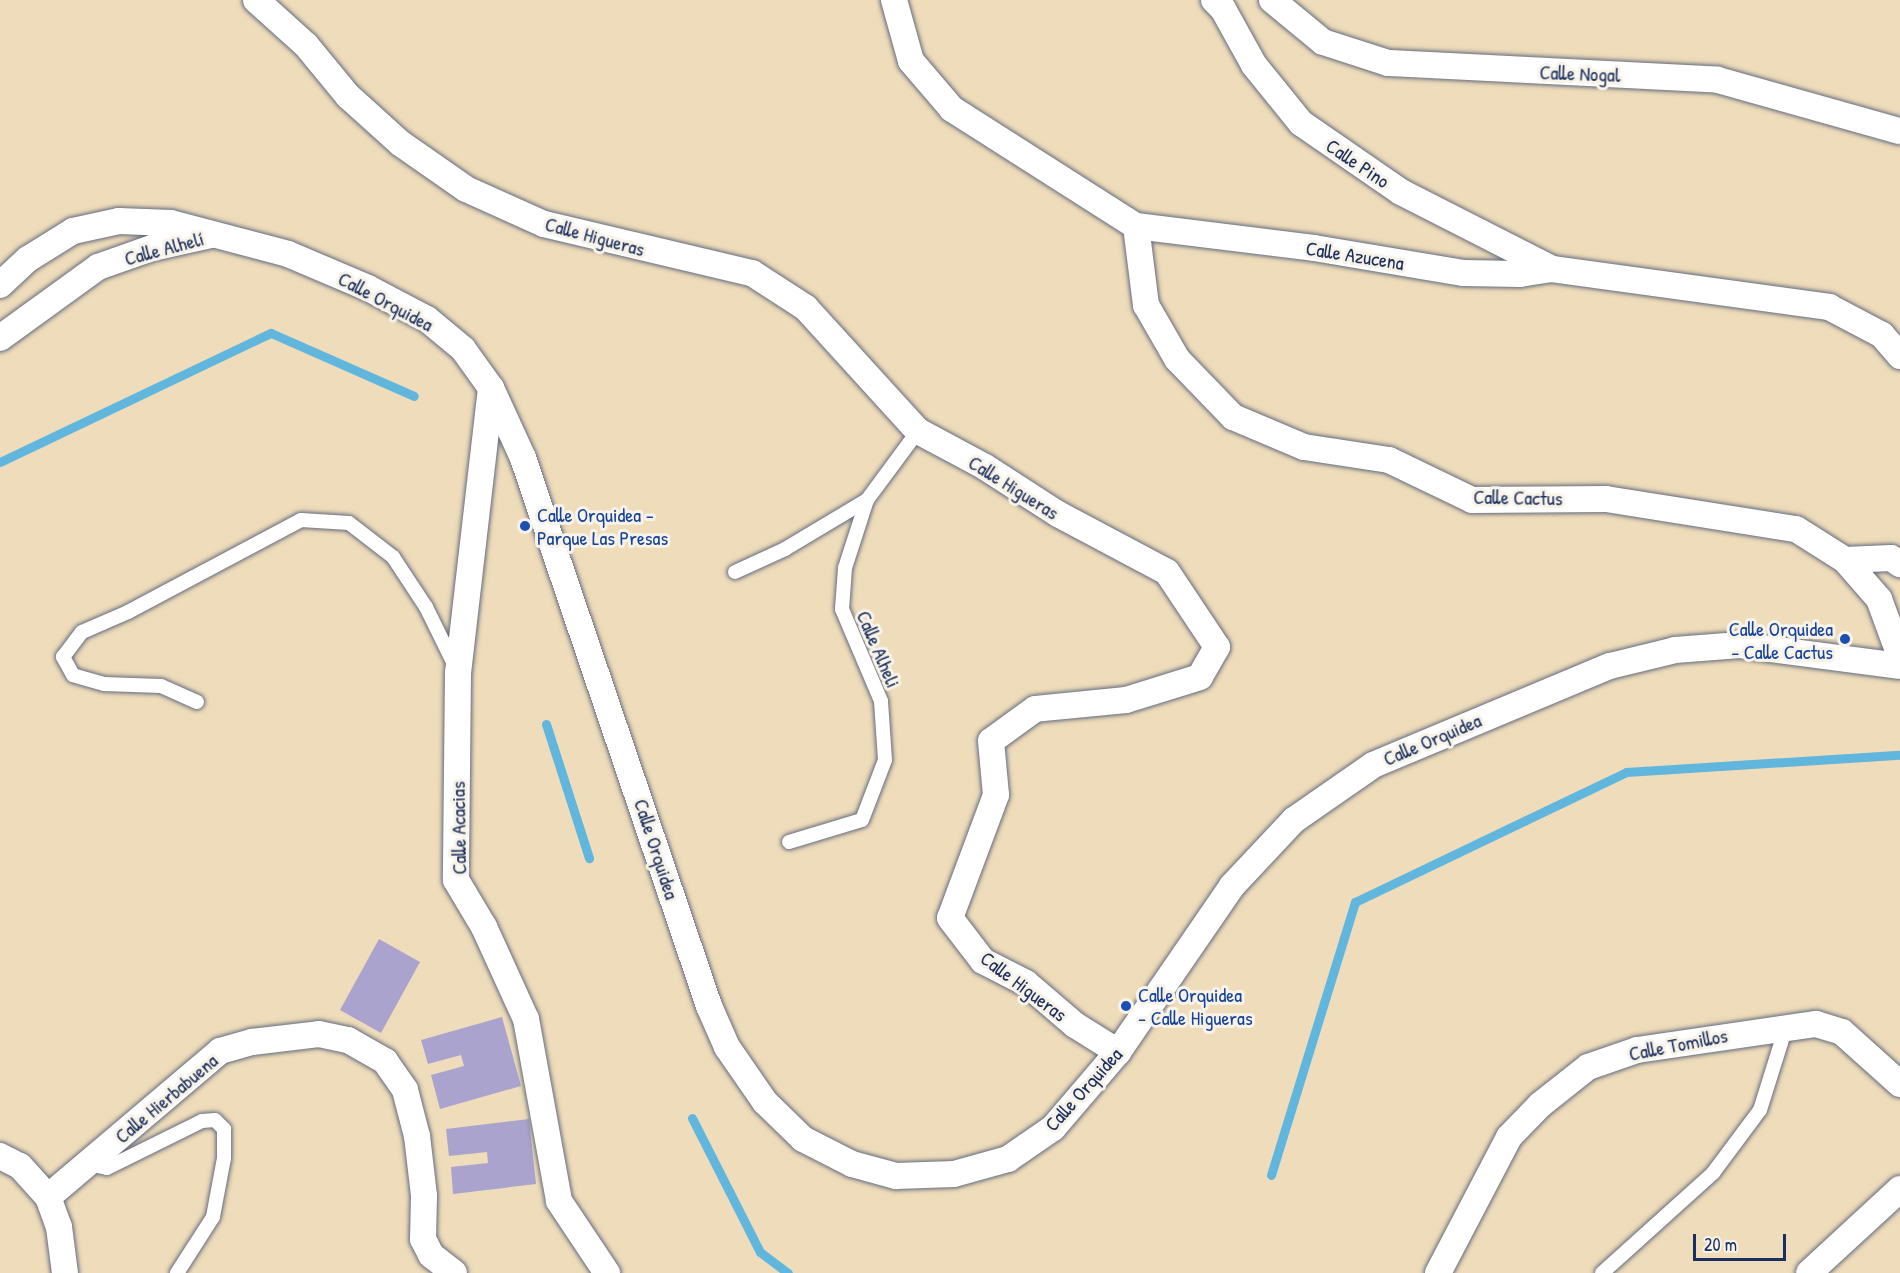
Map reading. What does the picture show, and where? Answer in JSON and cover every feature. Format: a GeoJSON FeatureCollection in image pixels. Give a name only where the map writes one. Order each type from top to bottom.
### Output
{"type":"FeatureCollection","features":[{"type":"Feature","properties":{"kind":"street","name":"Calle Higueras"},"geometry":{"type":"LineString","coordinates":[[256,0],[306,45],[348,96],[400,143],[466,189],[544,224],[752,273],[806,308],[918,431],[985,467],[1058,514],[1167,572],[1217,647],[1200,676],[1126,700],[1035,709],[991,741],[996,795],[950,918],[984,961],[1026,982],[1075,1025],[1118,1052]]}},
{"type":"Feature","properties":{"kind":"street","name":"Calle Azucena"},"geometry":{"type":"LineString","coordinates":[[894,0],[911,61],[952,109],[1136,226],[1314,248],[1464,273],[1520,274],[1552,269],[1829,307],[1881,335],[1900,356]]}},
{"type":"Feature","properties":{"kind":"street","name":"Calle Pino"},"geometry":{"type":"LineString","coordinates":[[1214,0],[1223,9],[1254,64],[1301,123],[1401,192],[1552,269]]}},
{"type":"Feature","properties":{"kind":"street","name":"Calle Nogal"},"geometry":{"type":"LineString","coordinates":[[1272,0],[1323,42],[1388,63],[1718,80],[1900,131]]}},
{"type":"Feature","properties":{"kind":"street","name":"Calle Alhelí"},"geometry":{"type":"LineString","coordinates":[[0,285],[28,259],[73,231],[119,221],[171,223],[220,233]]}},
{"type":"Feature","properties":{"kind":"street","name":"Calle Cactus"},"geometry":{"type":"LineString","coordinates":[[1136,226],[1146,305],[1177,359],[1233,417],[1304,447],[1389,460],[1472,500],[1606,499],[1796,529],[1845,560],[1879,599],[1900,656]]}},
{"type":"Feature","properties":{"kind":"street","name":"Calle Alhelí"},"geometry":{"type":"LineString","coordinates":[[0,338],[98,267],[152,248],[220,233]]}},
{"type":"Feature","properties":{"kind":"street","name":"Calle Orquidea"},"geometry":{"type":"LineString","coordinates":[[220,233],[288,254],[368,288],[427,319],[463,349],[491,388],[523,458],[560,561],[709,1006],[727,1047],[765,1102],[803,1139],[852,1164],[896,1176],[954,1174],[1008,1159],[1053,1128],[1118,1052],[1232,886],[1294,820],[1373,765],[1610,666],[1675,650],[1740,645],[1900,666]]}},
{"type":"Feature","properties":{"kind":"street","name":"Calle Acacias"},"geometry":{"type":"LineString","coordinates":[[491,388],[458,673],[456,880],[484,927],[526,1019],[559,1201],[607,1273]]}},
{"type":"Feature","properties":{"kind":"street"},"geometry":{"type":"LineString","coordinates":[[1845,560],[1891,558],[1900,564]]}},
{"type":"Feature","properties":{"kind":"street","name":"Calle Tomillos"},"geometry":{"type":"LineString","coordinates":[[1438,1273],[1509,1137],[1540,1105],[1588,1067],[1637,1050],[1749,1031],[1785,1030],[1816,1024],[1842,1032],[1900,1084]]}},
{"type":"Feature","properties":{"kind":"street","name":"Calle Hierbabuena"},"geometry":{"type":"LineString","coordinates":[[48,1197],[220,1051],[252,1042],[319,1034],[348,1040],[385,1061],[405,1090],[417,1136],[424,1196],[423,1239],[431,1255],[454,1273]]}},
{"type":"Feature","properties":{"kind":"street"},"geometry":{"type":"LineString","coordinates":[[0,1156],[20,1166],[48,1197],[59,1227],[65,1273]]}},
{"type":"Feature","properties":{"kind":"street"},"geometry":{"type":"LineString","coordinates":[[1809,1273],[1900,1189]]}},
{"type":"Feature","properties":{"kind":"lane","name":"Calle Alheli"},"geometry":{"type":"LineString","coordinates":[[789,843],[862,820],[885,760],[881,701],[842,609],[845,568],[867,500],[918,431]]}},
{"type":"Feature","properties":{"kind":"lane"},"geometry":{"type":"LineString","coordinates":[[735,572],[785,549],[867,500]]}},
{"type":"Feature","properties":{"kind":"lane"},"geometry":{"type":"LineString","coordinates":[[196,702],[161,686],[104,684],[73,675],[63,657],[82,632],[128,612],[301,520],[349,523],[393,557],[426,607],[458,673]]}},
{"type":"Feature","properties":{"kind":"lane"},"geometry":{"type":"LineString","coordinates":[[1602,1273],[1713,1173],[1760,1110],[1785,1030]]}},
{"type":"Feature","properties":{"kind":"lane"},"geometry":{"type":"LineString","coordinates":[[89,1164],[107,1168],[202,1121],[215,1120],[224,1129],[224,1158],[213,1217],[177,1273]]}},
{"type":"Feature","properties":{"kind":"building"},"geometry":{"type":"Polygon","coordinates":[[[379,939],[420,962],[381,1033],[340,1010],[379,939]]]}},
{"type":"Feature","properties":{"kind":"building"},"geometry":{"type":"Polygon","coordinates":[[[502,1017],[521,1086],[440,1109],[431,1075],[464,1066],[461,1055],[428,1064],[421,1040],[502,1017]]]}},
{"type":"Feature","properties":{"kind":"building"},"geometry":{"type":"Polygon","coordinates":[[[529,1119],[536,1184],[453,1194],[451,1167],[488,1163],[487,1152],[449,1156],[446,1129],[529,1119]]]}},
{"type":"Feature","properties":{"kind":"waterway"},"geometry":{"type":"LineString","coordinates":[[0,462],[271,333],[414,396]]}},
{"type":"Feature","properties":{"kind":"waterway"},"geometry":{"type":"LineString","coordinates":[[546,724],[589,858]]}},
{"type":"Feature","properties":{"kind":"waterway"},"geometry":{"type":"LineString","coordinates":[[1271,1175],[1355,902],[1626,772],[1900,755]]}},
{"type":"Feature","properties":{"kind":"waterway"},"geometry":{"type":"LineString","coordinates":[[692,1118],[760,1252],[788,1273]]}},
{"type":"Feature","properties":{"kind":"place","name":"Calle Orquidea - Parque Las Presas"},"geometry":{"type":"Point","coordinates":[525,526]}},
{"type":"Feature","properties":{"kind":"place","name":"Calle Orquidea - Calle Cactus"},"geometry":{"type":"Point","coordinates":[1845,639]}},
{"type":"Feature","properties":{"kind":"place","name":"Calle Orquidea - Calle Higueras"},"geometry":{"type":"Point","coordinates":[1126,1006]}}]}
